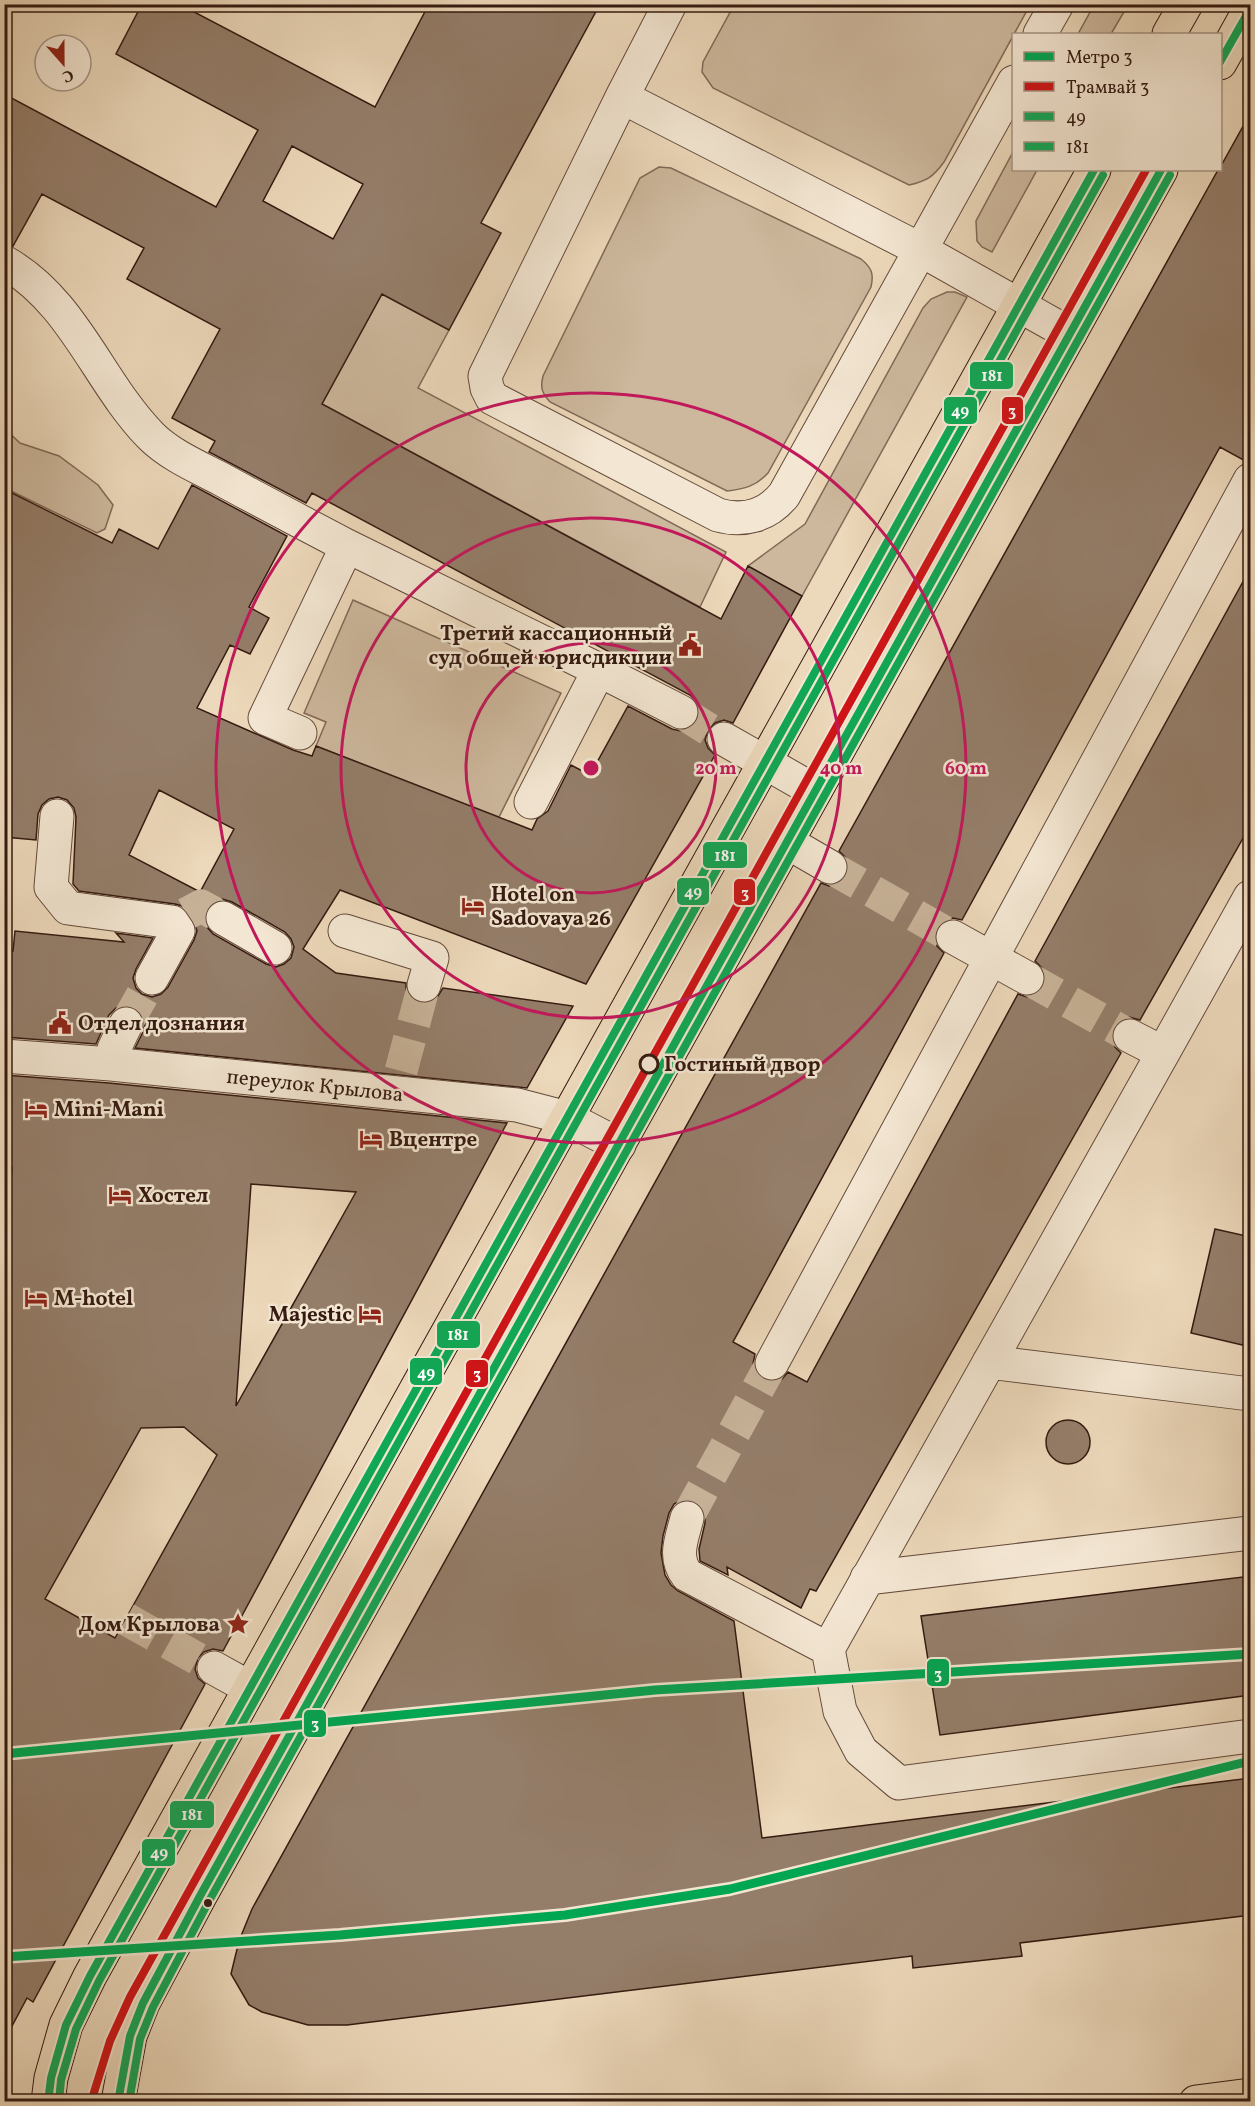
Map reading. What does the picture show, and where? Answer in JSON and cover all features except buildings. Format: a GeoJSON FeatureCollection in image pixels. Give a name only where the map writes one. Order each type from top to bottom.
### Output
{"type":"FeatureCollection","features":[{"type":"Feature","properties":{"kind":"main road"},"geometry":{"type":"LineString","coordinates":[[1170,33],[1185,4]]}},
{"type":"Feature","properties":{"kind":"main road"},"geometry":{"type":"LineString","coordinates":[[1222,61],[1251,9]]}},
{"type":"Feature","properties":{"kind":"main road"},"geometry":{"type":"LineString","coordinates":[[48,2102],[51,2078],[66,2025],[90,1976],[1093,171]]}},
{"type":"Feature","properties":{"kind":"main road"},"geometry":{"type":"LineString","coordinates":[[122,2093],[130,2036],[148,1993],[200,1896],[1160,171]]}},
{"type":"Feature","properties":{"kind":"main road"},"geometry":{"type":"LineString","coordinates":[[1196,2102],[1251,2095]]}},
{"type":"Feature","properties":{"kind":"street"},"geometry":{"type":"LineString","coordinates":[[670,4],[485,376],[492,398],[718,515],[732,519],[761,514],[776,505],[784,495],[1012,86]]}},
{"type":"Feature","properties":{"kind":"street"},"geometry":{"type":"LineString","coordinates":[[1041,33],[1057,4]]}},
{"type":"Feature","properties":{"kind":"street"},"geometry":{"type":"LineString","coordinates":[[622,97],[921,250],[1070,333]]}},
{"type":"Feature","properties":{"kind":"street"},"geometry":{"type":"LineString","coordinates":[[4,262],[41,288],[63,313],[136,418],[152,437],[179,456],[347,546],[681,712]]}},
{"type":"Feature","properties":{"kind":"street"},"geometry":{"type":"LineString","coordinates":[[772,1363],[990,957],[1251,480]]}},
{"type":"Feature","properties":{"kind":"street"},"geometry":{"type":"LineString","coordinates":[[300,733],[265,718],[347,546]]}},
{"type":"Feature","properties":{"kind":"street"},"geometry":{"type":"LineString","coordinates":[[531,802],[599,670]]}},
{"type":"Feature","properties":{"kind":"street"},"geometry":{"type":"LineString","coordinates":[[724,739],[815,791]]}},
{"type":"Feature","properties":{"kind":"street"},"geometry":{"type":"LineString","coordinates":[[57,816],[51,887],[68,908],[179,918],[178,931],[152,978]]}},
{"type":"Feature","properties":{"kind":"street"},"geometry":{"type":"LineString","coordinates":[[787,842],[830,867]]}},
{"type":"Feature","properties":{"kind":"street"},"geometry":{"type":"LineString","coordinates":[[1251,897],[828,1649],[840,1711],[861,1751],[898,1783],[1251,1736]]}},
{"type":"Feature","properties":{"kind":"street"},"geometry":{"type":"LineString","coordinates":[[223,918],[275,948]]}},
{"type":"Feature","properties":{"kind":"street"},"geometry":{"type":"LineString","coordinates":[[345,931],[432,958],[424,985]]}},
{"type":"Feature","properties":{"kind":"street"},"geometry":{"type":"LineString","coordinates":[[953,937],[1026,978]]}},
{"type":"Feature","properties":{"kind":"street"},"geometry":{"type":"LineString","coordinates":[[111,1064],[114,1049],[126,1024]]}},
{"type":"Feature","properties":{"kind":"street"},"geometry":{"type":"LineString","coordinates":[[1131,1036],[1163,1053]]}},
{"type":"Feature","properties":{"kind":"street","name":"переулок Крылова"},"geometry":{"type":"LineString","coordinates":[[4,1056],[398,1082],[517,1105],[567,1118],[619,1145]]}},
{"type":"Feature","properties":{"kind":"street"},"geometry":{"type":"LineString","coordinates":[[989,1362],[1251,1394]]}},
{"type":"Feature","properties":{"kind":"street"},"geometry":{"type":"LineString","coordinates":[[687,1518],[679,1551],[679,1565],[687,1575],[828,1649]]}},
{"type":"Feature","properties":{"kind":"street"},"geometry":{"type":"LineString","coordinates":[[867,1578],[1251,1533]]}},
{"type":"Feature","properties":{"kind":"street"},"geometry":{"type":"LineString","coordinates":[[214,1668],[250,1688]]}},
{"type":"Feature","properties":{"kind":"shaded area"},"geometry":{"type":"Polygon","coordinates":[[[734,4],[1030,5],[1015,33],[1012,33],[1012,38],[944,162],[929,178],[909,185],[713,88],[702,72],[703,62],[734,4]]]}},
{"type":"Feature","properties":{"kind":"shaded area"},"geometry":{"type":"Polygon","coordinates":[[[1094,5],[1128,5],[1112,33],[1079,33],[1094,5]]]}},
{"type":"Feature","properties":{"kind":"shaded area"},"geometry":{"type":"Polygon","coordinates":[[[1012,154],[1012,171],[1036,171],[992,252],[982,247],[977,241],[976,221],[1012,154]]]}},
{"type":"Feature","properties":{"kind":"shaded area"},"geometry":{"type":"Polygon","coordinates":[[[659,167],[671,168],[861,259],[871,271],[871,287],[768,473],[745,488],[727,491],[550,402],[542,390],[543,376],[640,178],[659,167]]]}},
{"type":"Feature","properties":{"kind":"shaded area"},"geometry":{"type":"Polygon","coordinates":[[[947,292],[955,292],[967,297],[802,596],[748,566],[805,524],[923,308],[931,299],[947,292]]]}},
{"type":"Feature","properties":{"kind":"shaded area"},"geometry":{"type":"Polygon","coordinates":[[[382,294],[449,330],[418,388],[726,552],[700,607],[322,404],[382,294]]]}},
{"type":"Feature","properties":{"kind":"shaded area"},"geometry":{"type":"Polygon","coordinates":[[[6,430],[20,443],[59,456],[98,485],[113,505],[105,529],[97,533],[5,488],[4,431],[6,430]]]}},
{"type":"Feature","properties":{"kind":"shaded area"},"geometry":{"type":"Polygon","coordinates":[[[353,600],[561,693],[499,817],[316,746],[326,722],[304,713],[353,600]]]}},
{"type":"Feature","properties":{"kind":"tunnel"},"geometry":{"type":"LineString","coordinates":[[681,712],[724,739]]}},
{"type":"Feature","properties":{"kind":"tunnel"},"geometry":{"type":"LineString","coordinates":[[830,867],[953,937]]}},
{"type":"Feature","properties":{"kind":"tunnel"},"geometry":{"type":"LineString","coordinates":[[186,914],[201,906],[223,918]]}},
{"type":"Feature","properties":{"kind":"tunnel"},"geometry":{"type":"LineString","coordinates":[[126,1024],[152,978]]}},
{"type":"Feature","properties":{"kind":"tunnel"},"geometry":{"type":"LineString","coordinates":[[1027,978],[1130,1036]]}},
{"type":"Feature","properties":{"kind":"tunnel"},"geometry":{"type":"LineString","coordinates":[[401,1071],[424,985]]}},
{"type":"Feature","properties":{"kind":"tunnel"},"geometry":{"type":"LineString","coordinates":[[687,1518],[772,1363]]}},
{"type":"Feature","properties":{"kind":"tunnel"},"geometry":{"type":"LineString","coordinates":[[126,1619],[214,1668]]}},
{"type":"Feature","properties":{"kind":"metro line","name":"3"},"geometry":{"type":"LineString","coordinates":[[4,1754],[655,1690],[1250,1654]]}},
{"type":"Feature","properties":{"kind":"metro line","name":"3"},"geometry":{"type":"LineString","coordinates":[[4,1957],[340,1935],[565,1915],[730,1889],[1250,1761]]}},
{"type":"Feature","properties":{"kind":"tram line","name":"3"},"geometry":{"type":"LineString","coordinates":[[91,2102],[110,2041],[130,1997],[1145,171]]}},
{"type":"Feature","properties":{"kind":"transit line","name":"49"},"geometry":{"type":"LineString","coordinates":[[1222,58],[1250,9]]}},
{"type":"Feature","properties":{"kind":"transit line","name":"49"},"geometry":{"type":"LineString","coordinates":[[48,2102],[51,2078],[66,2025],[90,1976],[1093,171]]}},
{"type":"Feature","properties":{"kind":"transit line","name":"49"},"geometry":{"type":"LineString","coordinates":[[118,2102],[130,2036],[143,2003],[200,1896],[1160,171]]}},
{"type":"Feature","properties":{"kind":"transit line","name":"181"},"geometry":{"type":"LineString","coordinates":[[59,2102],[61,2080],[76,2029],[99,1981],[1103,175]]}},
{"type":"Feature","properties":{"kind":"transit line","name":"181"},"geometry":{"type":"LineString","coordinates":[[129,2102],[140,2039],[153,2007],[209,1901],[1170,175]]}},
{"type":"Feature","properties":{"kind":"place","name":"Третий кассационный суд общей юрисдикции"},"geometry":{"type":"Point","coordinates":[690,645]}},
{"type":"Feature","properties":{"kind":"place","name":"Hotel on Sadovaya 26"},"geometry":{"type":"Point","coordinates":[473,906]}},
{"type":"Feature","properties":{"kind":"place","name":"Отдел дознания"},"geometry":{"type":"Point","coordinates":[60,1023]}},
{"type":"Feature","properties":{"kind":"place","name":"Гостиный двор"},"geometry":{"type":"Point","coordinates":[649,1064]}},
{"type":"Feature","properties":{"kind":"place","name":"Mini-Mani"},"geometry":{"type":"Point","coordinates":[36,1109]}},
{"type":"Feature","properties":{"kind":"place","name":"Вцентре"},"geometry":{"type":"Point","coordinates":[371,1139]}},
{"type":"Feature","properties":{"kind":"place","name":"Хостел"},"geometry":{"type":"Point","coordinates":[120,1195]}},
{"type":"Feature","properties":{"kind":"place","name":"M-hotel"},"geometry":{"type":"Point","coordinates":[36,1298]}},
{"type":"Feature","properties":{"kind":"place","name":"Majestic"},"geometry":{"type":"Point","coordinates":[370,1314]}},
{"type":"Feature","properties":{"kind":"place","name":"Дом Крылова"},"geometry":{"type":"Point","coordinates":[238,1624]}}]}
